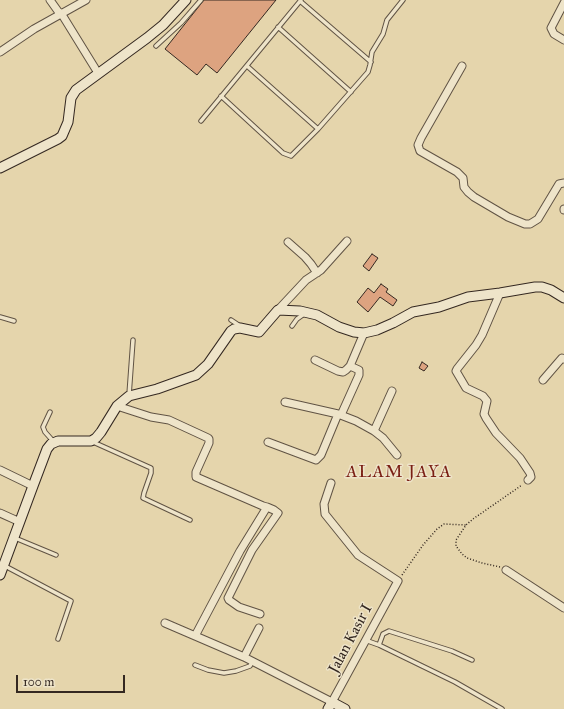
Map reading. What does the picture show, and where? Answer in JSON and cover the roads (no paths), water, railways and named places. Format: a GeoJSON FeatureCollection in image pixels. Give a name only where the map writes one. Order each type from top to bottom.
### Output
{"type":"FeatureCollection","features":[{"type":"Feature","properties":{"kind":"street"},"geometry":{"type":"LineString","coordinates":[[50,0],[98,73]]}},
{"type":"Feature","properties":{"kind":"street"},"geometry":{"type":"LineString","coordinates":[[0,52],[34,29],[86,0]]}},
{"type":"Feature","properties":{"kind":"street"},"geometry":{"type":"LineString","coordinates":[[0,168],[62,136],[68,122],[70,102],[73,94],[80,86],[137,46],[174,14],[186,0]]}},
{"type":"Feature","properties":{"kind":"street"},"geometry":{"type":"LineString","coordinates":[[564,3],[551,28],[554,34],[564,40]]}},
{"type":"Feature","properties":{"kind":"street"},"geometry":{"type":"LineString","coordinates":[[462,66],[421,138],[418,145],[420,151],[457,172],[463,178],[464,187],[474,197],[508,217],[525,224],[530,224],[538,218],[559,184],[564,183]]}},
{"type":"Feature","properties":{"kind":"street"},"geometry":{"type":"LineString","coordinates":[[0,576],[47,449],[54,442],[91,441],[101,432],[117,406],[129,396],[164,387],[196,375],[208,364],[230,331],[236,328],[255,332],[260,331],[306,280],[317,273],[347,241]]}},
{"type":"Feature","properties":{"kind":"street"},"geometry":{"type":"LineString","coordinates":[[288,242],[312,264],[317,273]]}},
{"type":"Feature","properties":{"kind":"street"},"geometry":{"type":"LineString","coordinates":[[278,310],[300,310],[309,312],[318,315],[340,327],[354,332],[364,333],[377,330],[413,312],[439,307],[468,297],[535,287],[542,287],[562,294]]}},
{"type":"Feature","properties":{"kind":"street"},"geometry":{"type":"LineString","coordinates":[[500,293],[482,335],[456,371],[466,388],[482,396],[487,401],[484,414],[486,418],[496,433],[520,458],[530,474],[528,480]]}},
{"type":"Feature","properties":{"kind":"street"},"geometry":{"type":"LineString","coordinates":[[315,360],[343,372],[350,366],[364,333]]}},
{"type":"Feature","properties":{"kind":"street"},"geometry":{"type":"LineString","coordinates":[[543,380],[562,358],[564,359]]}},
{"type":"Feature","properties":{"kind":"street"},"geometry":{"type":"LineString","coordinates":[[268,442],[316,460],[321,455],[359,374],[359,370],[350,366]]}},
{"type":"Feature","properties":{"kind":"street"},"geometry":{"type":"LineString","coordinates":[[374,430],[392,391]]}},
{"type":"Feature","properties":{"kind":"street"},"geometry":{"type":"LineString","coordinates":[[285,402],[340,414],[374,430],[383,438],[397,455]]}},
{"type":"Feature","properties":{"kind":"street"},"geometry":{"type":"LineString","coordinates":[[117,406],[151,417],[169,420],[208,438],[209,443],[196,472],[196,477],[278,513],[252,550],[228,598],[239,607],[260,614]]}},
{"type":"Feature","properties":{"kind":"street"},"geometry":{"type":"LineString","coordinates":[[0,470],[33,486]]}},
{"type":"Feature","properties":{"kind":"street","name":"Jalan Kasir I"},"geometry":{"type":"LineString","coordinates":[[330,706],[398,582],[358,555],[325,514],[324,504],[331,483]]}},
{"type":"Feature","properties":{"kind":"street"},"geometry":{"type":"LineString","coordinates":[[195,636],[240,551],[267,507]]}},
{"type":"Feature","properties":{"kind":"street"},"geometry":{"type":"LineString","coordinates":[[0,512],[20,522]]}},
{"type":"Feature","properties":{"kind":"street"},"geometry":{"type":"LineString","coordinates":[[506,570],[564,608]]}},
{"type":"Feature","properties":{"kind":"street"},"geometry":{"type":"LineString","coordinates":[[165,623],[244,657],[330,706],[345,709]]}},
{"type":"Feature","properties":{"kind":"street"},"geometry":{"type":"LineString","coordinates":[[244,657],[259,628]]}},
{"type":"Feature","properties":{"kind":"lane"},"geometry":{"type":"LineString","coordinates":[[156,46],[181,23],[201,0]]}},
{"type":"Feature","properties":{"kind":"lane"},"geometry":{"type":"LineString","coordinates":[[221,96],[286,155],[291,156],[318,129],[368,72],[372,52],[383,34],[387,20],[403,0]]}},
{"type":"Feature","properties":{"kind":"lane"},"geometry":{"type":"LineString","coordinates":[[201,121],[300,1],[371,62]]}},
{"type":"Feature","properties":{"kind":"lane"},"geometry":{"type":"LineString","coordinates":[[278,27],[351,92]]}},
{"type":"Feature","properties":{"kind":"lane"},"geometry":{"type":"LineString","coordinates":[[247,66],[318,129]]}},
{"type":"Feature","properties":{"kind":"lane"},"geometry":{"type":"LineString","coordinates":[[292,326],[300,317],[309,312]]}},
{"type":"Feature","properties":{"kind":"lane"},"geometry":{"type":"LineString","coordinates":[[0,317],[14,321]]}},
{"type":"Feature","properties":{"kind":"lane"},"geometry":{"type":"LineString","coordinates":[[231,320],[244,329]]}},
{"type":"Feature","properties":{"kind":"lane"},"geometry":{"type":"LineString","coordinates":[[129,396],[133,340]]}},
{"type":"Feature","properties":{"kind":"lane"},"geometry":{"type":"LineString","coordinates":[[50,412],[43,427],[45,432],[54,442]]}},
{"type":"Feature","properties":{"kind":"lane"},"geometry":{"type":"LineString","coordinates":[[91,441],[150,467],[152,473],[143,498],[190,520]]}},
{"type":"Feature","properties":{"kind":"lane"},"geometry":{"type":"LineString","coordinates":[[14,538],[56,555]]}},
{"type":"Feature","properties":{"kind":"lane"},"geometry":{"type":"LineString","coordinates":[[4,566],[71,601],[58,639]]}},
{"type":"Feature","properties":{"kind":"lane"},"geometry":{"type":"LineString","coordinates":[[379,645],[383,634],[389,631],[452,651],[472,660]]}},
{"type":"Feature","properties":{"kind":"lane"},"geometry":{"type":"LineString","coordinates":[[366,640],[455,682],[502,709]]}},
{"type":"Feature","properties":{"kind":"lane"},"geometry":{"type":"LineString","coordinates":[[195,665],[208,670],[224,673],[250,666],[252,662]]}},
{"type":"Feature","properties":{"kind":"district","name":"ALAM JAYA"},"geometry":{"type":"Point","coordinates":[399,473]}}]}
